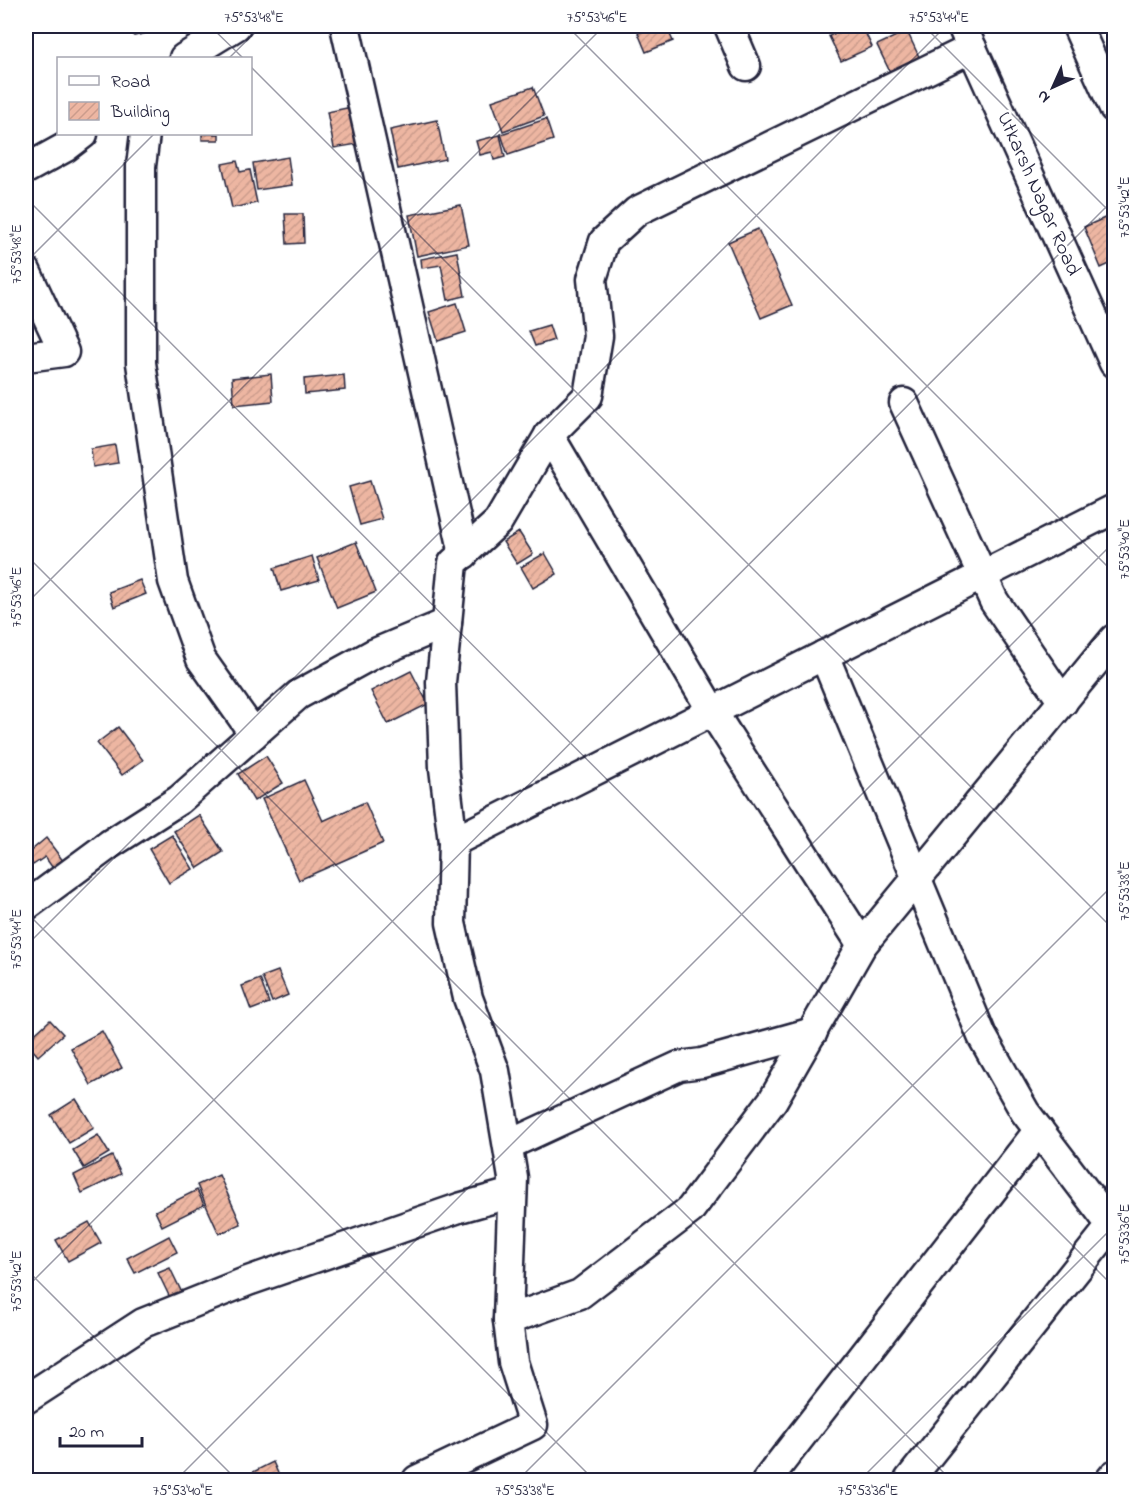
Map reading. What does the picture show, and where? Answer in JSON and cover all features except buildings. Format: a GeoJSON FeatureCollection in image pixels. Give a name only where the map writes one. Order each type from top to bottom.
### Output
{"type":"FeatureCollection","features":[{"type":"Feature","properties":{"kind":"street"},"geometry":{"type":"LineString","coordinates":[[186,57],[236,26]]}},
{"type":"Feature","properties":{"kind":"street"},"geometry":{"type":"LineString","coordinates":[[345,26],[464,554]]}},
{"type":"Feature","properties":{"kind":"street"},"geometry":{"type":"LineString","coordinates":[[729,26],[746,66]]}},
{"type":"Feature","properties":{"kind":"street"},"geometry":{"type":"LineString","coordinates":[[1077,26],[1113,102]]}},
{"type":"Feature","properties":{"kind":"street"},"geometry":{"type":"LineString","coordinates":[[417,1480],[533,1425],[513,1362],[508,1320],[513,1178],[495,1071],[468,998],[451,922],[453,842],[444,768],[441,682],[453,563],[498,522],[549,435],[588,396],[597,336],[592,279],[604,241],[637,211],[967,37]]}},
{"type":"Feature","properties":{"kind":"street","name":"Utkarsh Nagar Road"},"geometry":{"type":"LineString","coordinates":[[967,37],[1114,363]]}},
{"type":"Feature","properties":{"kind":"street"},"geometry":{"type":"LineString","coordinates":[[26,169],[66,147],[82,135]]}},
{"type":"Feature","properties":{"kind":"street"},"geometry":{"type":"LineString","coordinates":[[145,135],[141,166],[141,363],[172,581],[201,659],[254,734]]}},
{"type":"Feature","properties":{"kind":"street"},"geometry":{"type":"LineString","coordinates":[[26,271],[63,352],[26,357]]}},
{"type":"Feature","properties":{"kind":"street"},"geometry":{"type":"LineString","coordinates":[[904,403],[994,601],[1063,702]]}},
{"type":"Feature","properties":{"kind":"street"},"geometry":{"type":"LineString","coordinates":[[549,435],[712,711],[862,945]]}},
{"type":"Feature","properties":{"kind":"street"},"geometry":{"type":"LineString","coordinates":[[453,842],[1114,509]]}},
{"type":"Feature","properties":{"kind":"street"},"geometry":{"type":"LineString","coordinates":[[26,906],[110,844],[179,800],[298,695],[373,654],[447,623]]}},
{"type":"Feature","properties":{"kind":"street"},"geometry":{"type":"LineString","coordinates":[[508,1320],[580,1294],[690,1210],[773,1100],[862,945],[1114,639]]}},
{"type":"Feature","properties":{"kind":"street"},"geometry":{"type":"LineString","coordinates":[[824,655],[982,1036],[1025,1112],[1113,1227],[909,1480]]}},
{"type":"Feature","properties":{"kind":"street"},"geometry":{"type":"LineString","coordinates":[[507,1145],[679,1066],[702,1063],[813,1032]]}},
{"type":"Feature","properties":{"kind":"street"},"geometry":{"type":"LineString","coordinates":[[767,1480],[1039,1130]]}},
{"type":"Feature","properties":{"kind":"street"},"geometry":{"type":"LineString","coordinates":[[26,1398],[143,1323],[248,1281],[459,1208],[512,1193]]}},
{"type":"Feature","properties":{"kind":"street"},"geometry":{"type":"LineString","coordinates":[[1110,1480],[1114,1475]]}}]}
